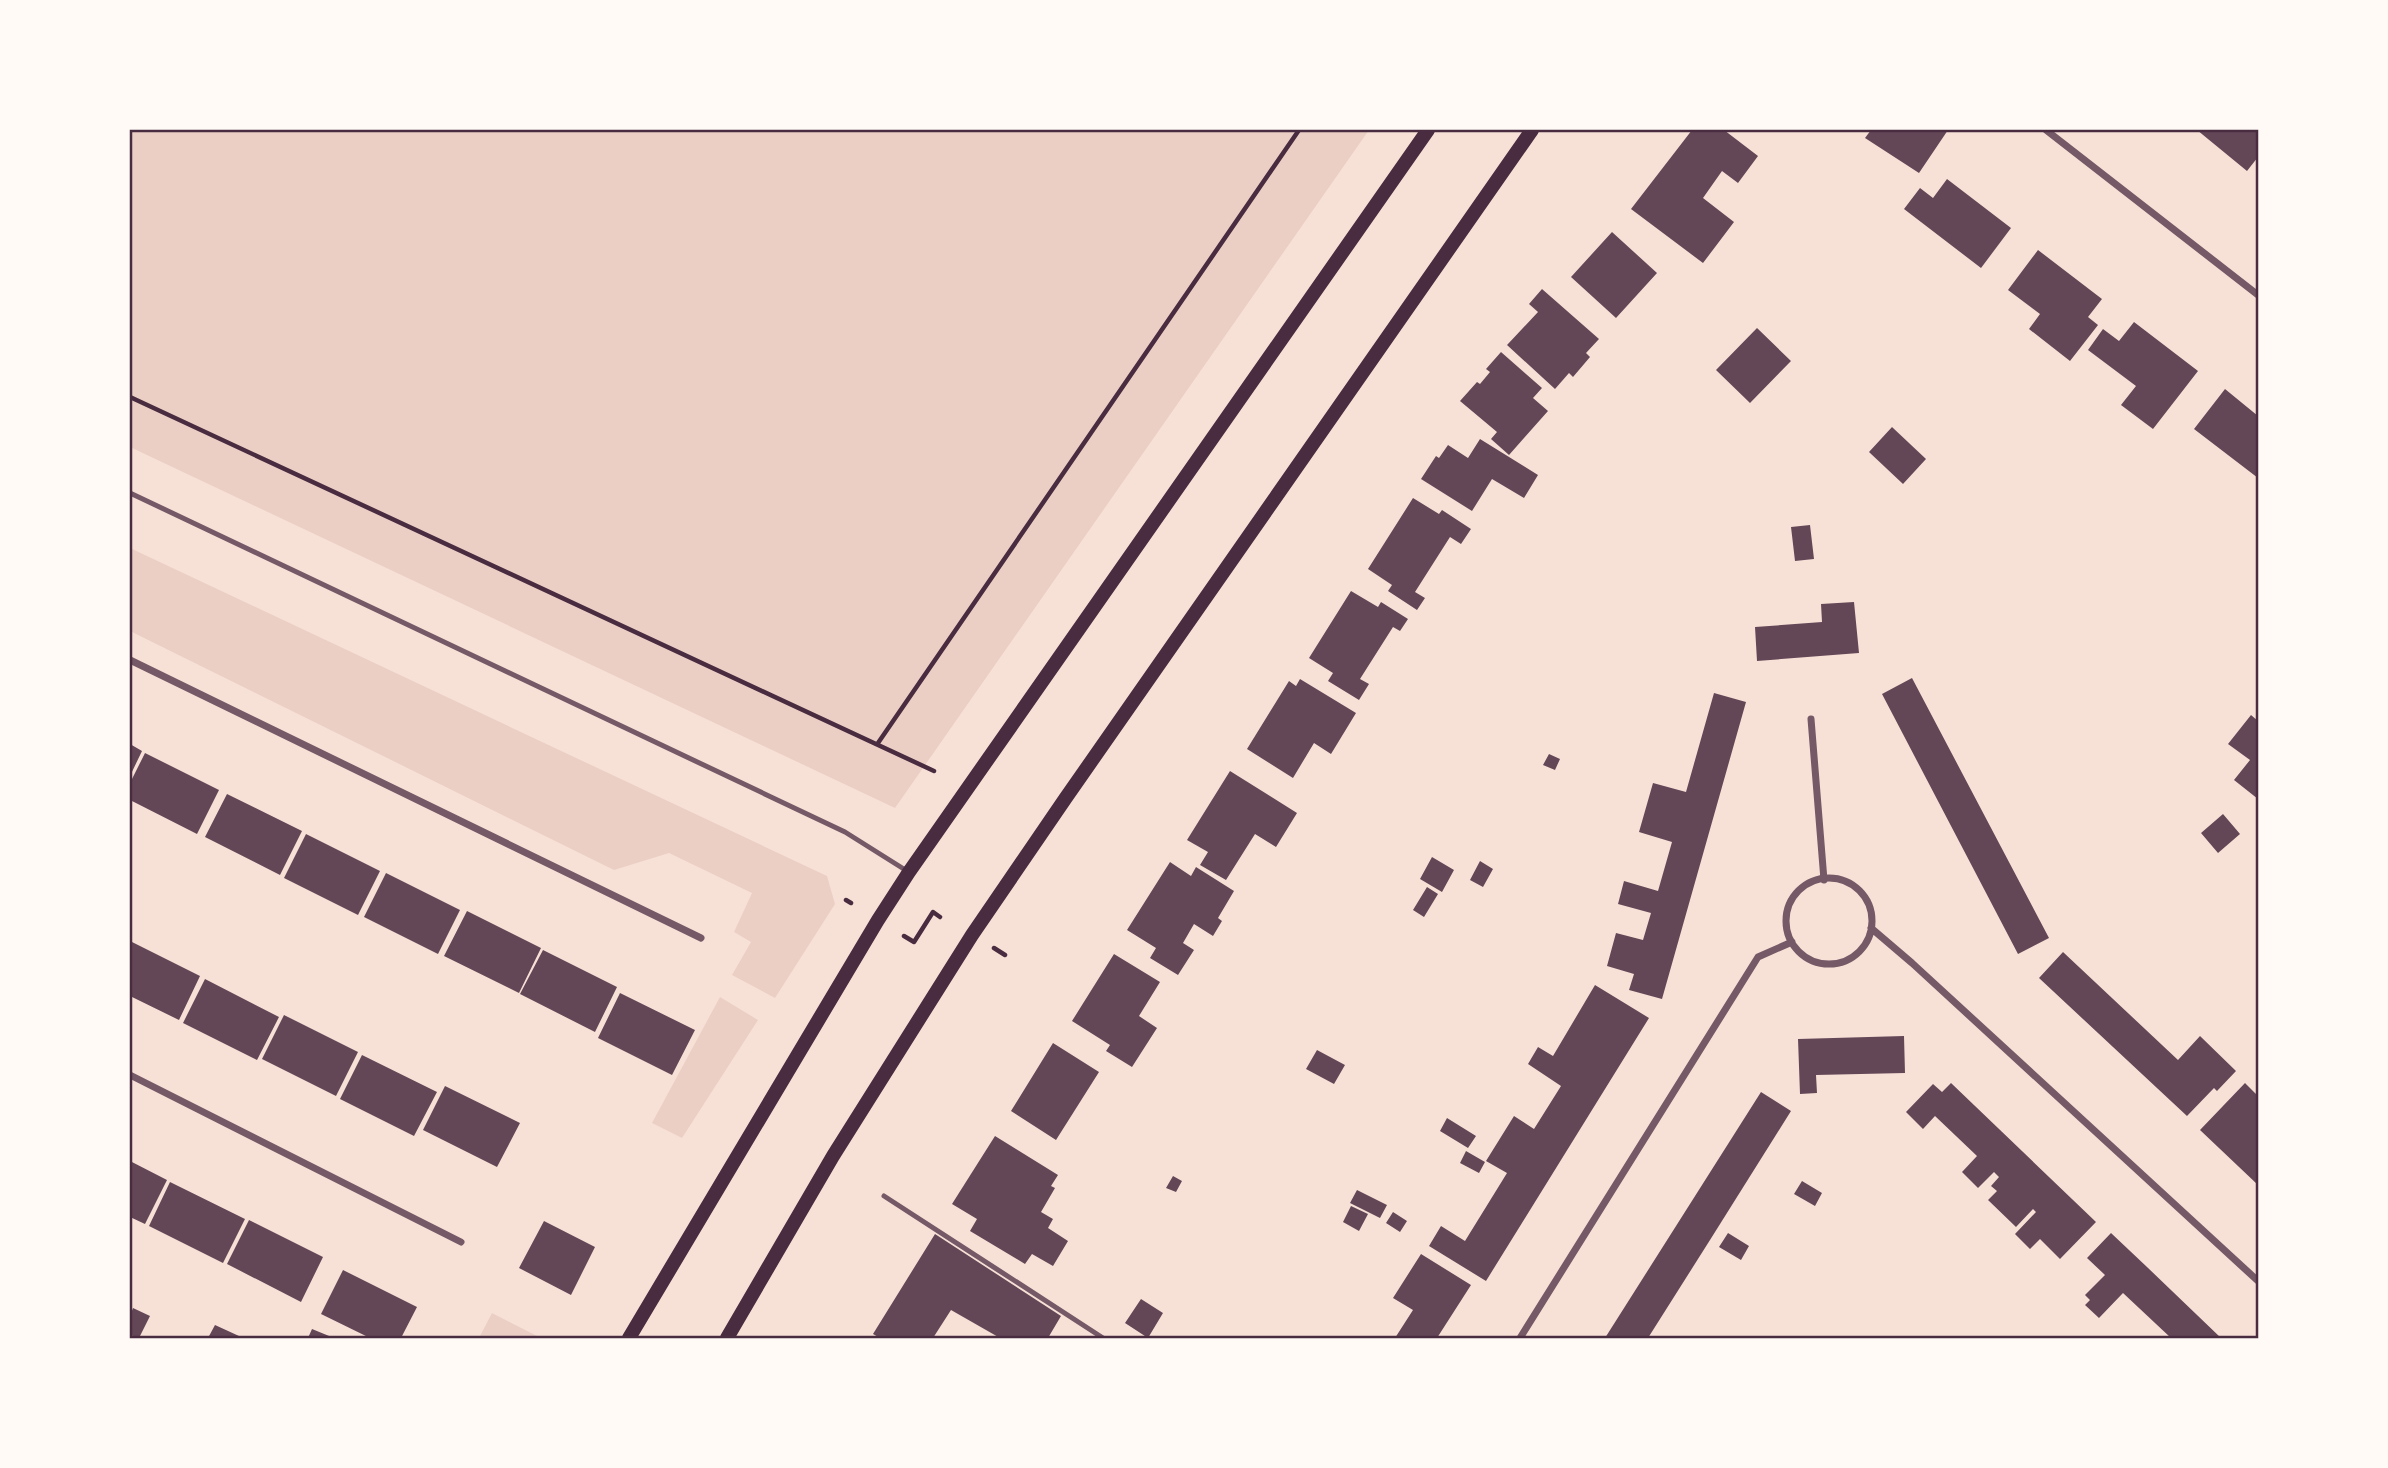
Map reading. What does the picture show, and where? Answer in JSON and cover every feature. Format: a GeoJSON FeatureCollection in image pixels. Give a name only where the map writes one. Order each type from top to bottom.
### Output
{"type":"FeatureCollection","features":[{"type":"Feature","properties":{"kind":"main road"},"geometry":{"type":"LineString","coordinates":[[629,1339],[909,872],[1427,130]]}},
{"type":"Feature","properties":{"kind":"main road"},"geometry":{"type":"LineString","coordinates":[[734,1336],[833,1156],[972,935],[1532,130]]}},
{"type":"Feature","properties":{"kind":"street"},"geometry":{"type":"LineString","coordinates":[[2046,130],[2259,295]]}},
{"type":"Feature","properties":{"kind":"street"},"geometry":{"type":"LineString","coordinates":[[130,660],[701,938]]}},
{"type":"Feature","properties":{"kind":"street"},"geometry":{"type":"LineString","coordinates":[[1811,719],[1824,880]]}},
{"type":"Feature","properties":{"kind":"street"},"geometry":{"type":"LineString","coordinates":[[1835,879],[1849,883],[1863,894],[1870,908],[1871,929],[1868,941],[1858,954],[1843,962],[1827,964],[1810,960],[1797,950],[1788,934],[1786,916],[1791,902],[1801,889],[1816,880],[1824,880],[1835,879]]}},
{"type":"Feature","properties":{"kind":"street"},"geometry":{"type":"LineString","coordinates":[[1871,929],[1912,963],[2259,1281]]}},
{"type":"Feature","properties":{"kind":"street"},"geometry":{"type":"LineString","coordinates":[[1520,1339],[1758,957],[1792,942]]}},
{"type":"Feature","properties":{"kind":"street"},"geometry":{"type":"LineString","coordinates":[[130,1075],[461,1242]]}},
{"type":"Feature","properties":{"kind":"lane"},"geometry":{"type":"LineString","coordinates":[[130,493],[845,832],[909,872]]}},
{"type":"Feature","properties":{"kind":"lane"},"geometry":{"type":"LineString","coordinates":[[884,1196],[1103,1339]]}},
{"type":"Feature","properties":{"kind":"path"},"geometry":{"type":"LineString","coordinates":[[878,743],[1299,130]]}},
{"type":"Feature","properties":{"kind":"path"},"geometry":{"type":"LineString","coordinates":[[130,397],[934,771]]}},
{"type":"Feature","properties":{"kind":"path"},"geometry":{"type":"LineString","coordinates":[[904,936],[914,942],[933,912],[940,916]]}},
{"type":"Feature","properties":{"kind":"path"},"geometry":{"type":"LineString","coordinates":[[994,948],[1005,955]]}},
{"type":"Feature","properties":{"kind":"shaded area"},"geometry":{"type":"Polygon","coordinates":[[[130,130],[1369,130],[895,808],[130,447],[130,130]]]}},
{"type":"Feature","properties":{"kind":"shaded area"},"geometry":{"type":"Polygon","coordinates":[[[130,548],[827,876],[835,904],[775,998],[732,975],[751,942],[734,932],[752,893],[669,853],[614,870],[134,633],[130,630],[130,548]]]}},
{"type":"Feature","properties":{"kind":"shaded area"},"geometry":{"type":"Polygon","coordinates":[[[720,997],[758,1020],[682,1138],[652,1123],[720,997]]]}},
{"type":"Feature","properties":{"kind":"shaded area"},"geometry":{"type":"Polygon","coordinates":[[[492,1313],[541,1338],[479,1338],[492,1313]]]}},
{"type":"Feature","properties":{"kind":"building"},"geometry":{"type":"Polygon","coordinates":[[[1692,130],[1724,130],[1758,156],[1738,183],[1722,171],[1703,198],[1734,222],[1703,263],[1631,209],[1692,130]]]}},
{"type":"Feature","properties":{"kind":"building"},"geometry":{"type":"Polygon","coordinates":[[[1871,130],[1948,130],[1919,173],[1865,138],[1871,130]]]}},
{"type":"Feature","properties":{"kind":"building"},"geometry":{"type":"Polygon","coordinates":[[[2197,130],[2258,130],[2258,157],[2247,171],[2197,130]]]}},
{"type":"Feature","properties":{"kind":"building"},"geometry":{"type":"Polygon","coordinates":[[[1947,179],[2011,228],[1981,268],[1904,209],[1920,188],[1933,198],[1947,179]]]}},
{"type":"Feature","properties":{"kind":"building"},"geometry":{"type":"Polygon","coordinates":[[[1612,232],[1657,273],[1616,318],[1571,277],[1612,232]]]}},
{"type":"Feature","properties":{"kind":"building"},"geometry":{"type":"Polygon","coordinates":[[[2038,250],[2102,299],[2088,317],[2098,325],[2070,361],[2029,329],[2040,314],[2008,290],[2038,250]]]}},
{"type":"Feature","properties":{"kind":"building"},"geometry":{"type":"Polygon","coordinates":[[[1542,289],[1599,339],[1586,353],[1590,357],[1573,377],[1569,373],[1555,389],[1507,345],[1538,312],[1529,304],[1542,289]]]}},
{"type":"Feature","properties":{"kind":"building"},"geometry":{"type":"Polygon","coordinates":[[[2134,322],[2198,371],[2153,429],[2121,405],[2136,386],[2088,350],[2103,329],[2119,341],[2134,322]]]}},
{"type":"Feature","properties":{"kind":"building"},"geometry":{"type":"Polygon","coordinates":[[[1757,328],[1791,361],[1750,403],[1716,370],[1757,328]]]}},
{"type":"Feature","properties":{"kind":"building"},"geometry":{"type":"Polygon","coordinates":[[[1501,352],[1542,388],[1533,398],[1548,411],[1509,455],[1491,439],[1497,432],[1460,401],[1477,382],[1480,384],[1490,372],[1486,369],[1501,352]]]}},
{"type":"Feature","properties":{"kind":"building"},"geometry":{"type":"Polygon","coordinates":[[[2225,389],[2258,416],[2258,478],[2194,429],[2225,389]]]}},
{"type":"Feature","properties":{"kind":"building"},"geometry":{"type":"Polygon","coordinates":[[[1892,427],[1926,459],[1903,484],[1869,452],[1892,427]]]}},
{"type":"Feature","properties":{"kind":"building"},"geometry":{"type":"Polygon","coordinates":[[[1480,439],[1538,475],[1524,498],[1492,479],[1472,511],[1421,479],[1436,456],[1439,458],[1448,445],[1468,458],[1480,439]]]}},
{"type":"Feature","properties":{"kind":"building"},"geometry":{"type":"Polygon","coordinates":[[[1413,498],[1439,514],[1442,510],[1471,529],[1461,544],[1450,537],[1415,592],[1425,598],[1417,610],[1388,591],[1392,585],[1368,569],[1413,498]]]}},
{"type":"Feature","properties":{"kind":"building"},"geometry":{"type":"Polygon","coordinates":[[[1810,525],[1814,559],[1795,561],[1791,527],[1810,525]]]}},
{"type":"Feature","properties":{"kind":"building"},"geometry":{"type":"Polygon","coordinates":[[[1351,591],[1378,607],[1381,602],[1408,619],[1400,631],[1393,627],[1360,679],[1369,684],[1359,700],[1328,681],[1333,673],[1309,658],[1351,591]]]}},
{"type":"Feature","properties":{"kind":"building"},"geometry":{"type":"Polygon","coordinates":[[[1854,602],[1859,653],[1757,661],[1755,627],[1822,622],[1821,604],[1854,602]]]}},
{"type":"Feature","properties":{"kind":"building"},"geometry":{"type":"Polygon","coordinates":[[[1912,678],[2049,938],[2018,954],[1882,694],[1912,678]]]}},
{"type":"Feature","properties":{"kind":"building"},"geometry":{"type":"Polygon","coordinates":[[[1300,679],[1356,713],[1331,754],[1314,743],[1293,778],[1247,749],[1289,681],[1296,686],[1300,679]]]}},
{"type":"Feature","properties":{"kind":"building"},"geometry":{"type":"Polygon","coordinates":[[[1714,693],[1746,702],[1662,999],[1629,990],[1634,974],[1607,966],[1616,933],[1643,940],[1651,913],[1618,904],[1624,881],[1658,891],[1672,842],[1639,832],[1653,783],[1686,792],[1714,693]]]}},
{"type":"Feature","properties":{"kind":"building"},"geometry":{"type":"Polygon","coordinates":[[[2251,715],[2258,721],[2258,799],[2234,780],[2250,760],[2228,744],[2251,715]]]}},
{"type":"Feature","properties":{"kind":"building"},"geometry":{"type":"Polygon","coordinates":[[[130,744],[142,751],[130,776],[130,744]]]}},
{"type":"Feature","properties":{"kind":"building"},"geometry":{"type":"Polygon","coordinates":[[[145,753],[219,790],[197,834],[130,800],[130,783],[145,753]]]}},
{"type":"Feature","properties":{"kind":"building"},"geometry":{"type":"Polygon","coordinates":[[[1549,754],[1560,759],[1555,770],[1543,765],[1549,754]]]}},
{"type":"Feature","properties":{"kind":"building"},"geometry":{"type":"Polygon","coordinates":[[[1230,771],[1297,813],[1276,847],[1255,834],[1226,880],[1200,865],[1208,852],[1187,840],[1230,771]]]}},
{"type":"Feature","properties":{"kind":"building"},"geometry":{"type":"Polygon","coordinates":[[[227,794],[302,831],[280,875],[205,837],[227,794]]]}},
{"type":"Feature","properties":{"kind":"building"},"geometry":{"type":"Polygon","coordinates":[[[2223,814],[2240,834],[2218,853],[2201,833],[2223,814]]]}},
{"type":"Feature","properties":{"kind":"building"},"geometry":{"type":"Polygon","coordinates":[[[306,834],[380,871],[358,915],[284,878],[306,834]]]}},
{"type":"Feature","properties":{"kind":"building"},"geometry":{"type":"Polygon","coordinates":[[[1432,857],[1454,870],[1442,892],[1420,879],[1432,857]]]}},
{"type":"Feature","properties":{"kind":"building"},"geometry":{"type":"Polygon","coordinates":[[[1480,861],[1493,869],[1483,887],[1470,880],[1480,861]]]}},
{"type":"Feature","properties":{"kind":"building"},"geometry":{"type":"Polygon","coordinates":[[[1170,862],[1191,876],[1196,867],[1234,891],[1218,918],[1222,921],[1213,936],[1194,924],[1183,943],[1194,950],[1178,975],[1150,958],[1156,948],[1127,930],[1170,862]]]}},
{"type":"Feature","properties":{"kind":"building"},"geometry":{"type":"Polygon","coordinates":[[[386,873],[460,910],[438,954],[364,917],[386,873]]]}},
{"type":"Feature","properties":{"kind":"building"},"geometry":{"type":"Polygon","coordinates":[[[1427,887],[1438,894],[1424,917],[1413,910],[1427,887]]]}},
{"type":"Feature","properties":{"kind":"building"},"geometry":{"type":"Polygon","coordinates":[[[467,911],[541,948],[519,993],[444,956],[467,911]]]}},
{"type":"Feature","properties":{"kind":"building"},"geometry":{"type":"Polygon","coordinates":[[[130,941],[200,976],[179,1020],[130,996],[130,941]]]}},
{"type":"Feature","properties":{"kind":"building"},"geometry":{"type":"Polygon","coordinates":[[[543,950],[617,987],[595,1032],[520,994],[543,950]]]}},
{"type":"Feature","properties":{"kind":"building"},"geometry":{"type":"Polygon","coordinates":[[[2063,952],[2178,1060],[2200,1036],[2236,1071],[2217,1091],[2214,1088],[2187,1116],[2039,978],[2063,952]]]}},
{"type":"Feature","properties":{"kind":"building"},"geometry":{"type":"Polygon","coordinates":[[[1114,954],[1160,982],[1139,1016],[1157,1028],[1132,1067],[1106,1051],[1110,1045],[1072,1021],[1114,954]]]}},
{"type":"Feature","properties":{"kind":"building"},"geometry":{"type":"Polygon","coordinates":[[[205,979],[279,1017],[257,1060],[183,1023],[205,979]]]}},
{"type":"Feature","properties":{"kind":"building"},"geometry":{"type":"Polygon","coordinates":[[[1595,985],[1649,1018],[1486,1281],[1429,1246],[1441,1226],[1465,1241],[1507,1173],[1486,1161],[1514,1116],[1534,1129],[1561,1086],[1528,1064],[1538,1047],[1553,1056],[1595,985]]]}},
{"type":"Feature","properties":{"kind":"building"},"geometry":{"type":"Polygon","coordinates":[[[620,993],[695,1030],[672,1075],[598,1038],[620,993]]]}},
{"type":"Feature","properties":{"kind":"building"},"geometry":{"type":"Polygon","coordinates":[[[284,1015],[358,1052],[336,1096],[262,1059],[284,1015]]]}},
{"type":"Feature","properties":{"kind":"building"},"geometry":{"type":"Polygon","coordinates":[[[1904,1036],[1905,1073],[1816,1075],[1817,1093],[1800,1094],[1798,1039],[1904,1036]]]}},
{"type":"Feature","properties":{"kind":"building"},"geometry":{"type":"Polygon","coordinates":[[[1053,1043],[1099,1072],[1056,1140],[1011,1111],[1053,1043]]]}},
{"type":"Feature","properties":{"kind":"building"},"geometry":{"type":"Polygon","coordinates":[[[1317,1050],[1345,1065],[1334,1084],[1306,1069],[1317,1050]]]}},
{"type":"Feature","properties":{"kind":"building"},"geometry":{"type":"Polygon","coordinates":[[[362,1055],[437,1092],[414,1136],[340,1099],[362,1055]]]}},
{"type":"Feature","properties":{"kind":"building"},"geometry":{"type":"Polygon","coordinates":[[[1951,1083],[2096,1222],[2060,1259],[2040,1239],[2030,1249],[2015,1234],[2036,1212],[2033,1209],[2016,1227],[1988,1200],[1997,1191],[1991,1186],[1999,1177],[1994,1172],[1978,1188],[1962,1172],[1977,1156],[1935,1116],[1923,1129],[1906,1112],[1933,1084],[1942,1092],[1951,1083]]]}},
{"type":"Feature","properties":{"kind":"building"},"geometry":{"type":"Polygon","coordinates":[[[2245,1083],[2258,1096],[2258,1185],[2200,1130],[2245,1083]]]}},
{"type":"Feature","properties":{"kind":"building"},"geometry":{"type":"Polygon","coordinates":[[[445,1086],[520,1123],[497,1167],[423,1130],[445,1086]]]}},
{"type":"Feature","properties":{"kind":"building"},"geometry":{"type":"Polygon","coordinates":[[[1761,1092],[1791,1111],[1648,1338],[1605,1338],[1761,1092]]]}},
{"type":"Feature","properties":{"kind":"building"},"geometry":{"type":"Polygon","coordinates":[[[1447,1118],[1476,1136],[1468,1148],[1440,1131],[1447,1118]]]}},
{"type":"Feature","properties":{"kind":"building"},"geometry":{"type":"Polygon","coordinates":[[[995,1136],[1058,1175],[1051,1186],[1055,1188],[1041,1212],[1053,1219],[1048,1228],[1068,1241],[1053,1266],[1032,1254],[1025,1264],[970,1231],[977,1219],[952,1204],[995,1136]]]}},
{"type":"Feature","properties":{"kind":"building"},"geometry":{"type":"Polygon","coordinates":[[[1466,1151],[1485,1162],[1479,1173],[1460,1163],[1466,1151]]]}},
{"type":"Feature","properties":{"kind":"building"},"geometry":{"type":"Polygon","coordinates":[[[130,1161],[167,1180],[145,1224],[130,1217],[130,1161]]]}},
{"type":"Feature","properties":{"kind":"building"},"geometry":{"type":"Polygon","coordinates":[[[1173,1176],[1182,1181],[1176,1192],[1166,1188],[1173,1176]]]}},
{"type":"Feature","properties":{"kind":"building"},"geometry":{"type":"Polygon","coordinates":[[[1802,1181],[1822,1193],[1815,1206],[1794,1194],[1802,1181]]]}},
{"type":"Feature","properties":{"kind":"building"},"geometry":{"type":"Polygon","coordinates":[[[170,1182],[245,1219],[223,1263],[149,1226],[170,1182]]]}},
{"type":"Feature","properties":{"kind":"building"},"geometry":{"type":"Polygon","coordinates":[[[1357,1190],[1387,1205],[1380,1218],[1350,1203],[1357,1190]]]}},
{"type":"Feature","properties":{"kind":"building"},"geometry":{"type":"Polygon","coordinates":[[[1351,1206],[1368,1214],[1359,1231],[1343,1222],[1351,1206]]]}},
{"type":"Feature","properties":{"kind":"building"},"geometry":{"type":"Polygon","coordinates":[[[1393,1212],[1407,1221],[1400,1232],[1386,1223],[1393,1212]]]}},
{"type":"Feature","properties":{"kind":"building"},"geometry":{"type":"Polygon","coordinates":[[[249,1220],[323,1257],[301,1302],[227,1264],[249,1220]]]}},
{"type":"Feature","properties":{"kind":"building"},"geometry":{"type":"Polygon","coordinates":[[[544,1221],[595,1247],[571,1295],[519,1268],[544,1221]]]}},
{"type":"Feature","properties":{"kind":"building"},"geometry":{"type":"Polygon","coordinates":[[[1728,1233],[1749,1246],[1741,1260],[1719,1247],[1728,1233]]]}},
{"type":"Feature","properties":{"kind":"building"},"geometry":{"type":"Polygon","coordinates":[[[2111,1233],[2221,1338],[2171,1338],[2123,1293],[2099,1318],[2085,1305],[2090,1300],[2085,1295],[2105,1275],[2087,1258],[2111,1233]]]}},
{"type":"Feature","properties":{"kind":"building"},"geometry":{"type":"Polygon","coordinates":[[[935,1234],[1061,1316],[1048,1338],[1000,1338],[951,1310],[933,1338],[880,1338],[873,1334],[935,1234]]]}},
{"type":"Feature","properties":{"kind":"building"},"geometry":{"type":"Polygon","coordinates":[[[1421,1254],[1471,1285],[1437,1338],[1395,1338],[1413,1310],[1393,1298],[1421,1254]]]}},
{"type":"Feature","properties":{"kind":"building"},"geometry":{"type":"Polygon","coordinates":[[[343,1270],[417,1307],[401,1338],[370,1338],[321,1314],[343,1270]]]}},
{"type":"Feature","properties":{"kind":"building"},"geometry":{"type":"Polygon","coordinates":[[[1141,1299],[1163,1313],[1148,1338],[1125,1323],[1141,1299]]]}},
{"type":"Feature","properties":{"kind":"building"},"geometry":{"type":"Polygon","coordinates":[[[133,1308],[150,1316],[139,1338],[130,1335],[133,1308]]]}},
{"type":"Feature","properties":{"kind":"building"},"geometry":{"type":"Polygon","coordinates":[[[215,1325],[239,1336],[238,1338],[208,1338],[215,1325]]]}},
{"type":"Feature","properties":{"kind":"building"},"geometry":{"type":"Polygon","coordinates":[[[312,1329],[334,1338],[308,1338],[312,1329]]]}}]}
